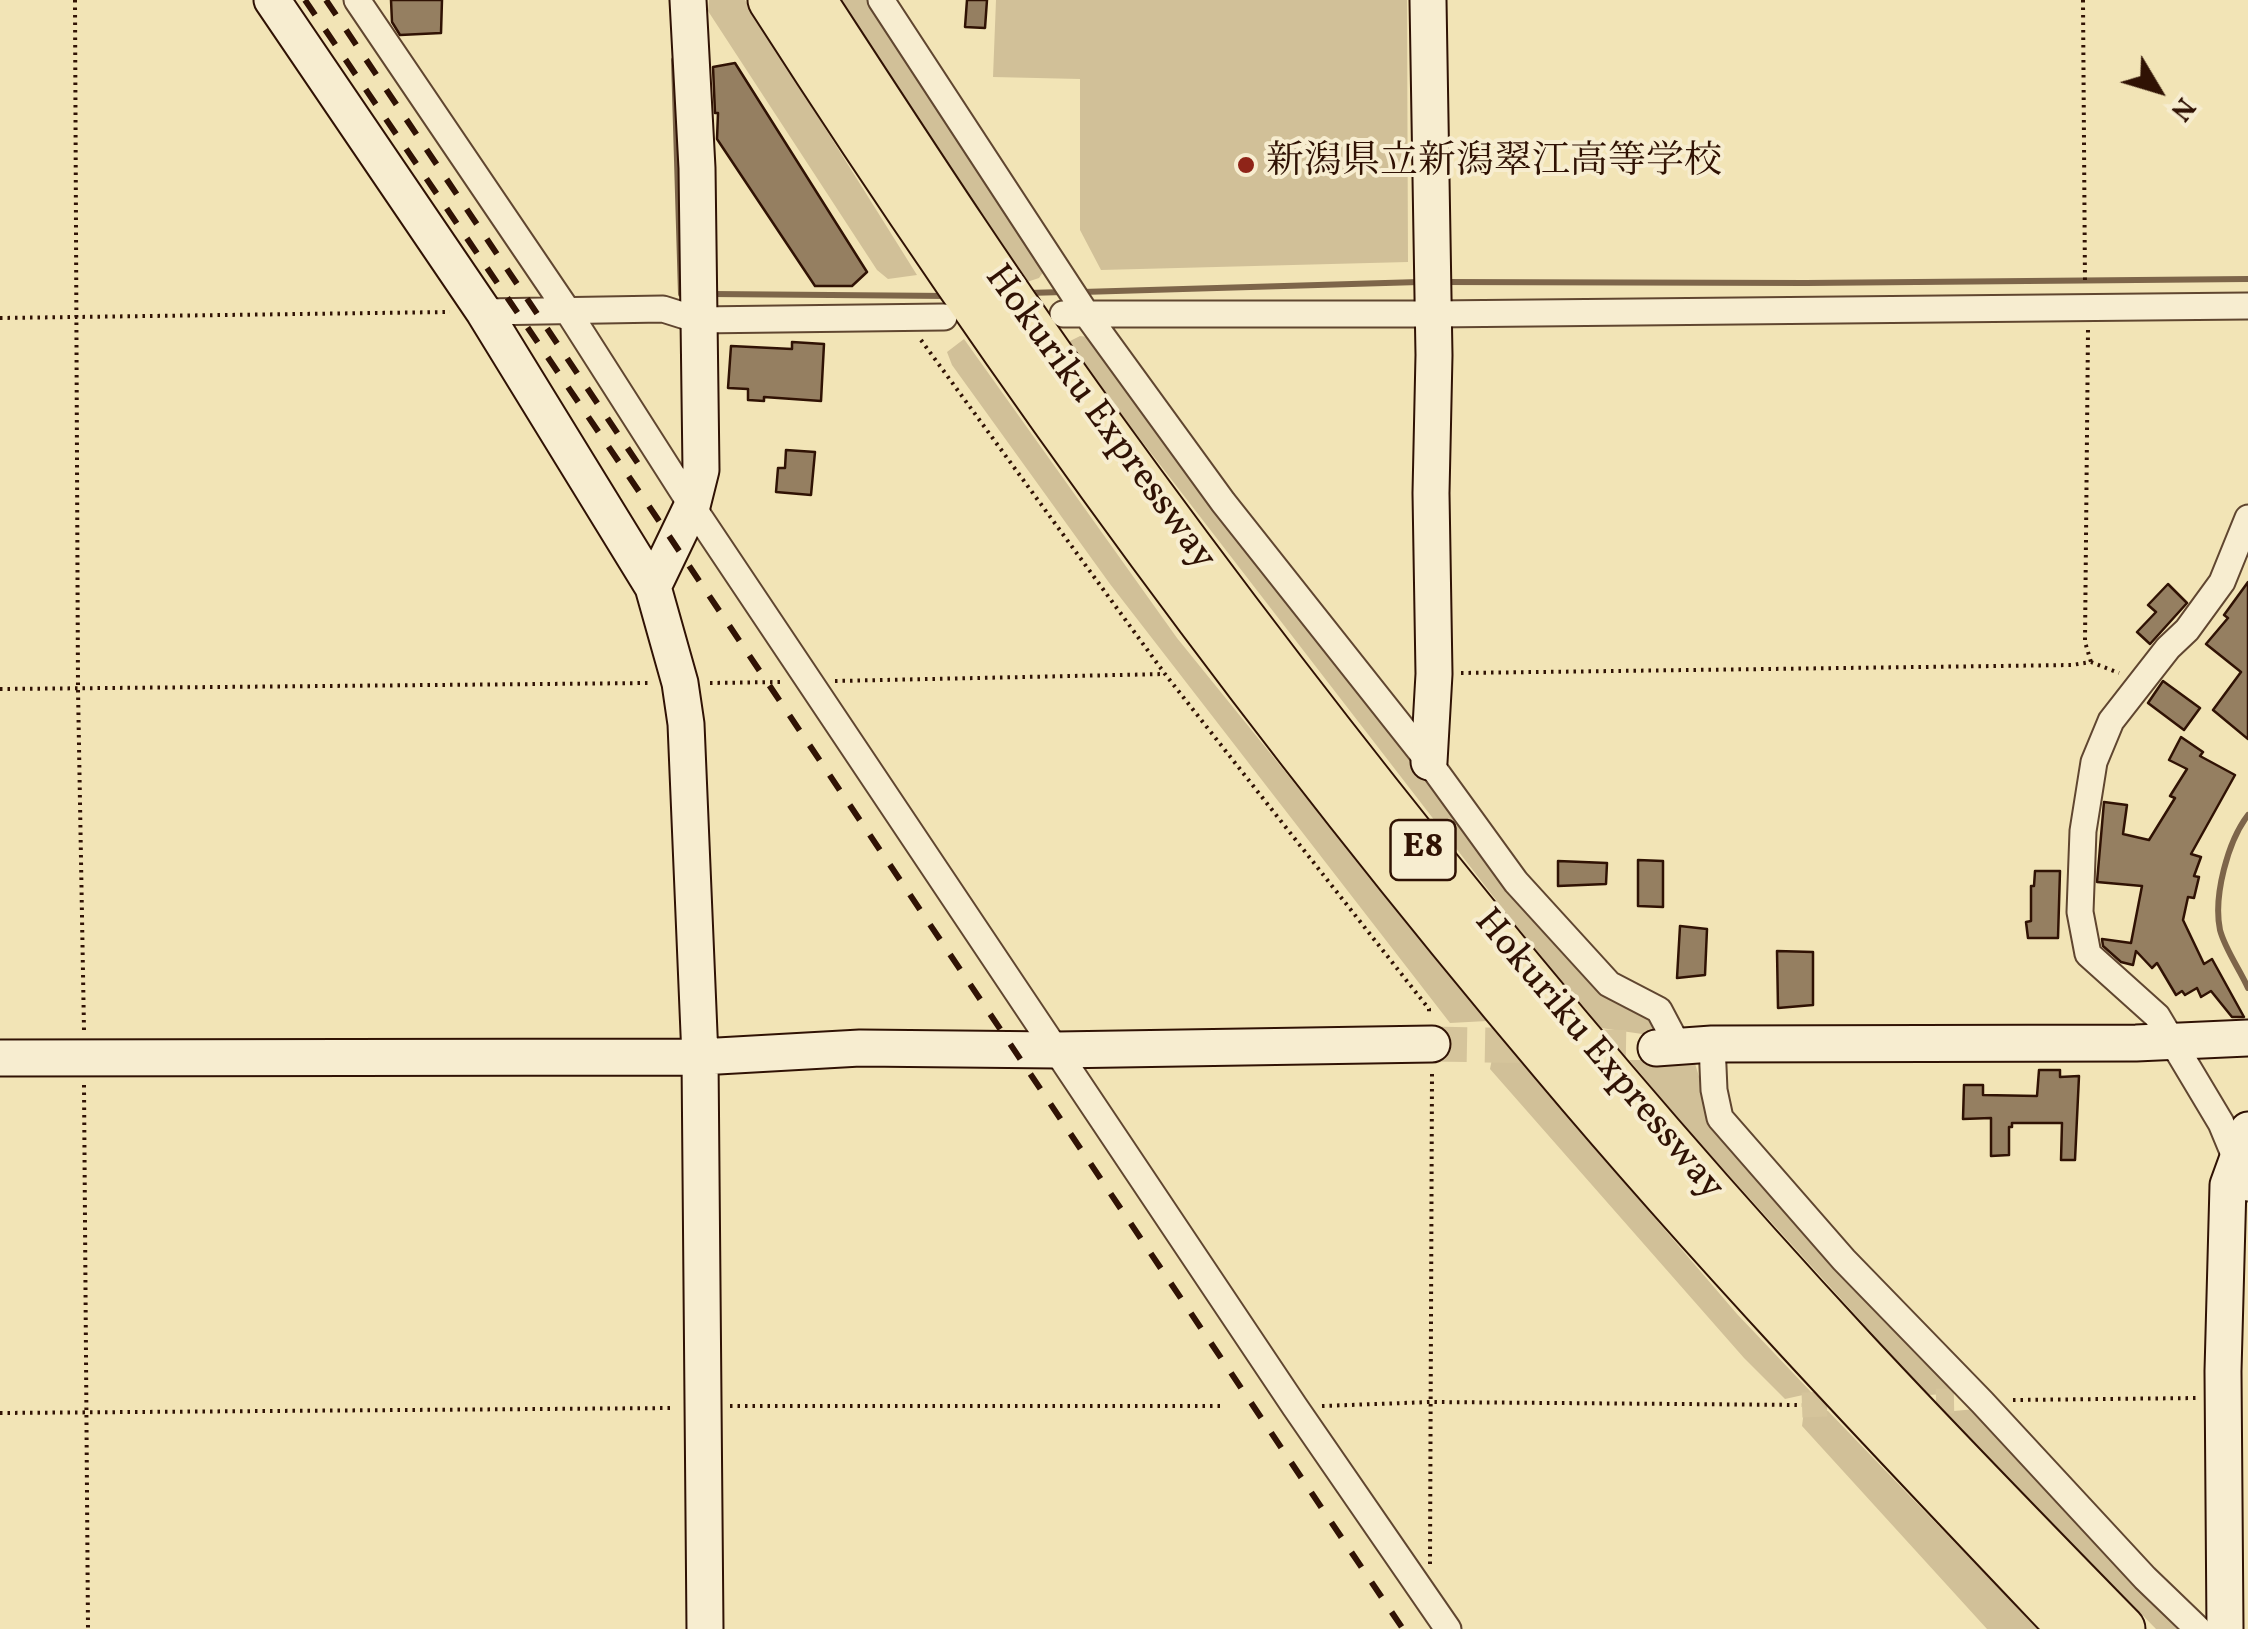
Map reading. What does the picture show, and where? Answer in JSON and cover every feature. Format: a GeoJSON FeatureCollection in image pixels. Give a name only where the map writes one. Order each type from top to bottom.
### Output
{"type":"FeatureCollection","features":[{"type":"Feature","properties":{"kind":"highway","name":"Hokuriku Expressway"},"geometry":{"type":"LineString","coordinates":[[770,0],[1062,434],[1296,747],[1555,1066],[1677,1205],[1827,1372],[2071,1629]]}},
{"type":"Feature","properties":{"kind":"highway","name":"Hokuriku Expressway"},"geometry":{"type":"LineString","coordinates":[[813,0],[985,261],[1093,416],[1306,700],[1449,882],[1748,1233],[1979,1482],[2122,1629]]}},
{"type":"Feature","properties":{"kind":"street"},"geometry":{"type":"LineString","coordinates":[[272,0],[484,312],[653,587],[680,683],[686,724],[700,1057],[706,1629]]}},
{"type":"Feature","properties":{"kind":"street"},"geometry":{"type":"LineString","coordinates":[[357,0],[1295,1407],[1448,1629]]}},
{"type":"Feature","properties":{"kind":"street"},"geometry":{"type":"LineString","coordinates":[[653,587],[692,506],[702,470],[697,168],[688,0]]}},
{"type":"Feature","properties":{"kind":"street"},"geometry":{"type":"LineString","coordinates":[[881,0],[1075,314],[1428,762],[1516,882],[1609,984],[1659,1010],[1714,1090],[1720,1118],[1844,1260],[2198,1629]]}},
{"type":"Feature","properties":{"kind":"street"},"geometry":{"type":"LineString","coordinates":[[1428,0],[1434,674],[1428,762]]}},
{"type":"Feature","properties":{"kind":"street"},"geometry":{"type":"LineString","coordinates":[[1075,314],[2248,306]]}},
{"type":"Feature","properties":{"kind":"street"},"geometry":{"type":"LineString","coordinates":[[484,312],[663,310],[698,320],[944,317]]}},
{"type":"Feature","properties":{"kind":"street"},"geometry":{"type":"LineString","coordinates":[[2225,1629],[2228,1185],[2245,1160],[2157,1016],[2088,954],[2080,912],[2083,831],[2094,762],[2111,721],[2222,582],[2248,518]]}},
{"type":"Feature","properties":{"kind":"street"},"geometry":{"type":"LineString","coordinates":[[1682,1046],[2175,1043],[2248,1038]]}},
{"type":"Feature","properties":{"kind":"street"},"geometry":{"type":"LineString","coordinates":[[0,1058],[700,1057],[860,1048],[1057,1050],[1432,1044]]}},
{"type":"Feature","properties":{"kind":"path"},"geometry":{"type":"LineString","coordinates":[[75,0],[88,1629]]}},
{"type":"Feature","properties":{"kind":"path"},"geometry":{"type":"LineString","coordinates":[[2083,0],[2084,642],[2092,662]]}},
{"type":"Feature","properties":{"kind":"path"},"geometry":{"type":"LineString","coordinates":[[0,318],[484,312]]}},
{"type":"Feature","properties":{"kind":"path"},"geometry":{"type":"LineString","coordinates":[[918,316],[919,338],[1165,674],[1428,1009],[1432,1044],[1430,1603]]}},
{"type":"Feature","properties":{"kind":"path"},"geometry":{"type":"LineString","coordinates":[[1434,674],[2092,662],[2142,682]]}},
{"type":"Feature","properties":{"kind":"path"},"geometry":{"type":"LineString","coordinates":[[0,689],[812,682],[1165,674]]}},
{"type":"Feature","properties":{"kind":"path"},"geometry":{"type":"LineString","coordinates":[[1982,1402],[2224,1398]]}},
{"type":"Feature","properties":{"kind":"path"},"geometry":{"type":"LineString","coordinates":[[1295,1407],[1430,1402],[1802,1405]]}},
{"type":"Feature","properties":{"kind":"path"},"geometry":{"type":"LineString","coordinates":[[0,1413],[1225,1406]]}},
{"type":"Feature","properties":{"kind":"shaded area"},"geometry":{"type":"Polygon","coordinates":[[[709,0],[745,0],[917,275],[888,279],[877,270],[708,11],[709,0]]]}},
{"type":"Feature","properties":{"kind":"shaded area"},"geometry":{"type":"Polygon","coordinates":[[[841,0],[872,0],[1046,268],[1039,278],[1024,283],[841,0]]]}},
{"type":"Feature","properties":{"kind":"shaded area","name":"新潟県立新潟翠江高等学校"},"geometry":{"type":"Polygon","coordinates":[[[996,0],[1407,0],[1408,262],[1101,270],[1080,230],[1080,79],[993,77],[996,0]]]}},
{"type":"Feature","properties":{"kind":"shaded area"},"geometry":{"type":"Polygon","coordinates":[[[1080,336],[1096,338],[1417,762],[1643,1011],[1655,1026],[1656,1036],[1594,1027],[1066,343],[1080,336]]]}},
{"type":"Feature","properties":{"kind":"shaded area"},"geometry":{"type":"Polygon","coordinates":[[[964,339],[1177,638],[1487,1021],[1450,1023],[1110,584],[952,365],[947,352],[964,339]]]}},
{"type":"Feature","properties":{"kind":"shaded area"},"geometry":{"type":"Polygon","coordinates":[[[1517,1057],[1737,1314],[1812,1393],[1785,1399],[1744,1358],[1490,1069],[1492,1059],[1517,1057]]]}},
{"type":"Feature","properties":{"kind":"shaded area"},"geometry":{"type":"Polygon","coordinates":[[[1629,1060],[1694,1060],[1703,1090],[1964,1393],[1928,1395],[1629,1060]]]}},
{"type":"Feature","properties":{"kind":"shaded area"},"geometry":{"type":"Polygon","coordinates":[[[1975,1409],[2185,1629],[2156,1629],[1944,1412],[1975,1409]]]}},
{"type":"Feature","properties":{"kind":"shaded area"},"geometry":{"type":"Polygon","coordinates":[[[1804,1411],[1828,1411],[2038,1629],[1987,1629],[1802,1426],[1804,1411]]]}},
{"type":"Feature","properties":{"kind":"building"},"geometry":{"type":"Polygon","coordinates":[[[391,0],[442,0],[441,33],[400,35],[392,22],[391,0]]]}},
{"type":"Feature","properties":{"kind":"building"},"geometry":{"type":"Polygon","coordinates":[[[967,0],[987,0],[985,28],[965,27],[967,0]]]}},
{"type":"Feature","properties":{"kind":"building"},"geometry":{"type":"Polygon","coordinates":[[[735,63],[867,272],[852,286],[815,286],[717,139],[713,67],[735,63]]]}},
{"type":"Feature","properties":{"kind":"building"},"geometry":{"type":"Polygon","coordinates":[[[792,342],[824,344],[821,401],[764,397],[764,401],[748,400],[748,389],[728,388],[731,346],[792,349],[792,342]]]}},
{"type":"Feature","properties":{"kind":"building"},"geometry":{"type":"Polygon","coordinates":[[[786,450],[815,452],[811,495],[776,492],[778,468],[785,468],[786,450]]]}},
{"type":"Feature","properties":{"kind":"building"},"geometry":{"type":"Polygon","coordinates":[[[2248,582],[2248,739],[2213,710],[2241,672],[2206,644],[2228,618],[2224,615],[2248,582]]]}},
{"type":"Feature","properties":{"kind":"building"},"geometry":{"type":"Polygon","coordinates":[[[2168,584],[2187,603],[2150,644],[2137,632],[2156,612],[2148,605],[2168,584]]]}},
{"type":"Feature","properties":{"kind":"building"},"geometry":{"type":"Polygon","coordinates":[[[2163,681],[2200,708],[2184,730],[2148,703],[2163,681]]]}},
{"type":"Feature","properties":{"kind":"building"},"geometry":{"type":"Polygon","coordinates":[[[2181,737],[2203,752],[2200,756],[2235,775],[2191,854],[2201,857],[2194,876],[2199,877],[2194,898],[2188,897],[2183,920],[2204,964],[2212,959],[2244,1017],[2232,1017],[2211,991],[2201,997],[2197,988],[2176,995],[2157,963],[2152,968],[2136,951],[2133,965],[2121,962],[2103,946],[2102,939],[2131,943],[2142,886],[2097,882],[2104,802],[2127,805],[2123,834],[2149,840],[2175,798],[2170,796],[2187,769],[2169,760],[2181,737]]]}},
{"type":"Feature","properties":{"kind":"building"},"geometry":{"type":"Polygon","coordinates":[[[1638,860],[1663,861],[1663,907],[1638,906],[1638,860]]]}},
{"type":"Feature","properties":{"kind":"building"},"geometry":{"type":"Polygon","coordinates":[[[1558,861],[1607,863],[1606,884],[1558,886],[1558,861]]]}},
{"type":"Feature","properties":{"kind":"building"},"geometry":{"type":"Polygon","coordinates":[[[2035,871],[2060,871],[2058,938],[2028,938],[2026,922],[2031,921],[2035,871]]]}},
{"type":"Feature","properties":{"kind":"building"},"geometry":{"type":"Polygon","coordinates":[[[1680,926],[1707,929],[1705,975],[1677,978],[1680,926]]]}},
{"type":"Feature","properties":{"kind":"building"},"geometry":{"type":"Polygon","coordinates":[[[1777,951],[1813,952],[1813,1005],[1778,1008],[1777,951]]]}},
{"type":"Feature","properties":{"kind":"building"},"geometry":{"type":"Polygon","coordinates":[[[2039,1070],[2060,1070],[2060,1077],[2079,1076],[2075,1160],[2061,1160],[2062,1123],[2012,1123],[2009,1155],[1991,1156],[1991,1118],[1963,1119],[1964,1085],[1983,1085],[1983,1095],[2037,1096],[2039,1070]]]}},
{"type":"Feature","properties":{"kind":"waterway"},"geometry":{"type":"LineString","coordinates":[[674,60],[681,294],[689,294]]}},
{"type":"Feature","properties":{"kind":"waterway"},"geometry":{"type":"LineString","coordinates":[[1442,282],[2248,279]]}},
{"type":"Feature","properties":{"kind":"waterway"},"geometry":{"type":"LineString","coordinates":[[1082,292],[1419,282]]}},
{"type":"Feature","properties":{"kind":"waterway"},"geometry":{"type":"LineString","coordinates":[[1027,293],[1064,292]]}},
{"type":"Feature","properties":{"kind":"waterway"},"geometry":{"type":"LineString","coordinates":[[712,294],[949,296]]}},
{"type":"Feature","properties":{"kind":"waterway"},"geometry":{"type":"LineString","coordinates":[[2248,815],[2234,839],[2224,869],[2218,916],[2222,937],[2248,988]]}},
{"type":"Feature","properties":{"kind":"tunnel"},"geometry":{"type":"LineString","coordinates":[[1432,1044],[1656,1048]]}},
{"type":"Feature","properties":{"kind":"tunnel"},"geometry":{"type":"LineString","coordinates":[[1899,1402],[1954,1401]]}},
{"type":"Feature","properties":{"kind":"tunnel"},"geometry":{"type":"LineString","coordinates":[[1802,1405],[1859,1403]]}},
{"type":"Feature","properties":{"kind":"railway"},"geometry":{"type":"LineString","coordinates":[[305,0],[1403,1629]]}},
{"type":"Feature","properties":{"kind":"railway"},"geometry":{"type":"LineString","coordinates":[[326,0],[647,477]]}},
{"type":"Feature","properties":{"kind":"place","name":"新潟県立新潟翠江高等学校"},"geometry":{"type":"Point","coordinates":[1246,165]}}]}
